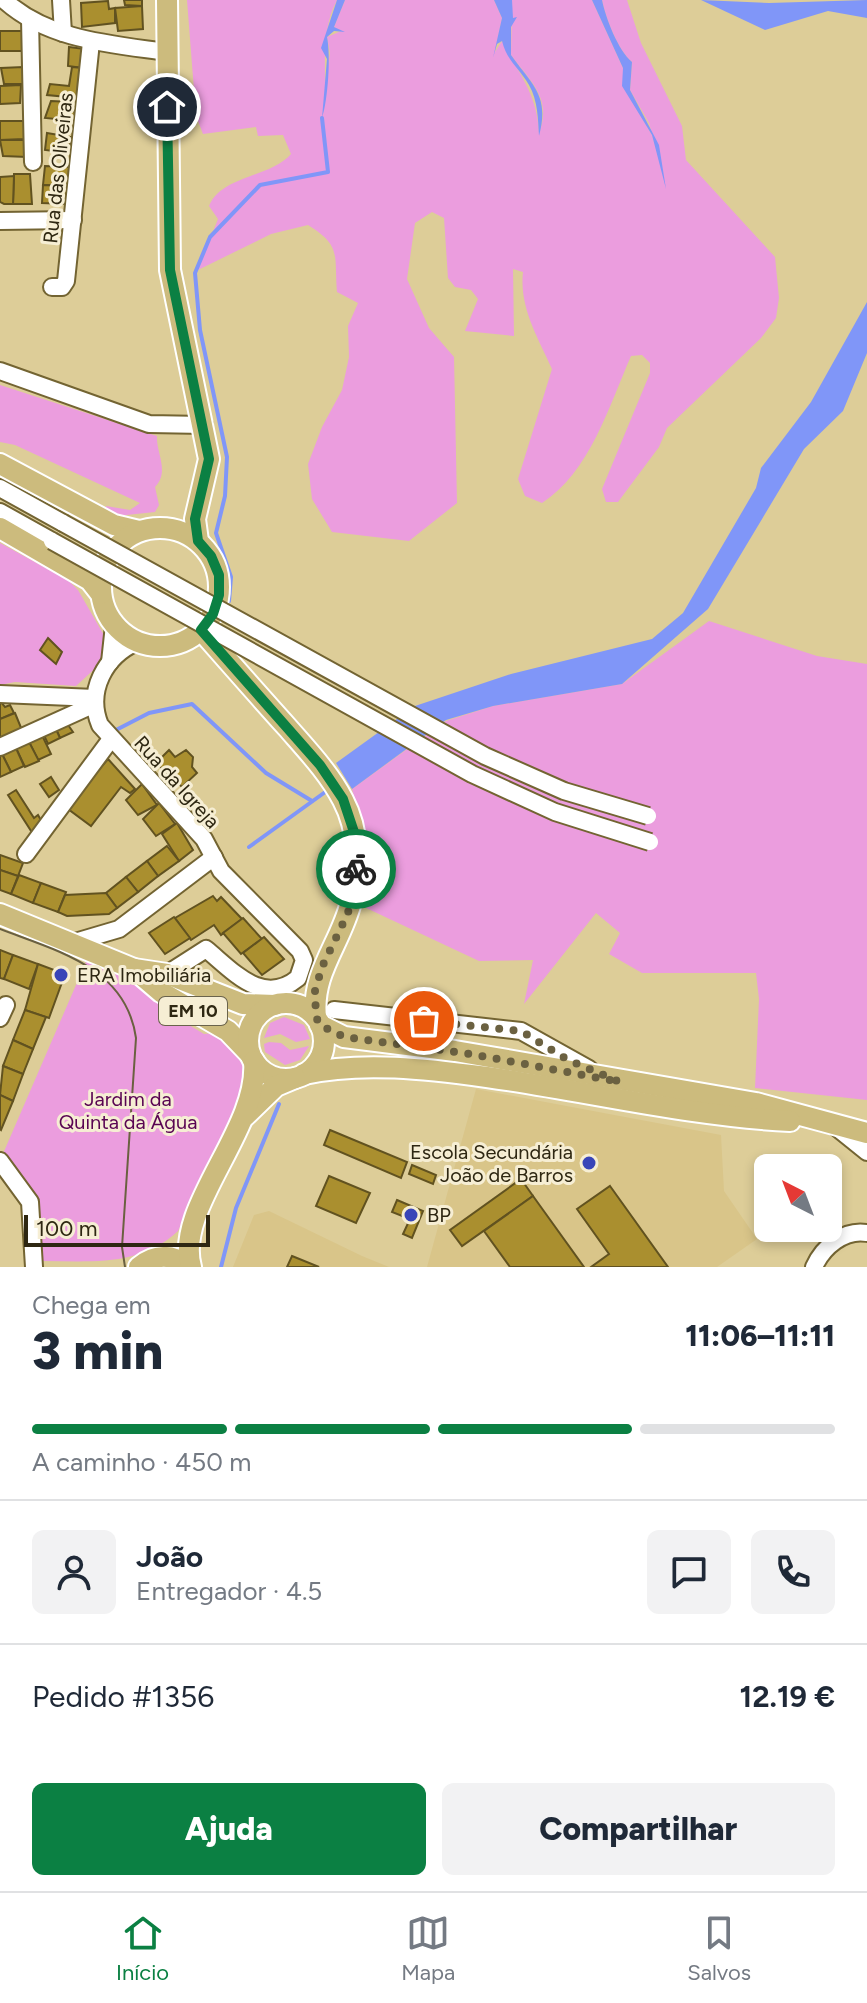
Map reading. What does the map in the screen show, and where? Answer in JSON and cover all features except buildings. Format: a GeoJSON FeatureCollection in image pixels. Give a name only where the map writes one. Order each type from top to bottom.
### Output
{"type":"FeatureCollection","features":[{"type":"Feature","properties":{"kind":"main road"},"geometry":{"type":"LineString","coordinates":[[167,0],[170,270],[209,459],[197,506],[198,541]]}},
{"type":"Feature","properties":{"kind":"main road"},"geometry":{"type":"LineString","coordinates":[[0,464],[114,525],[180,530],[198,541],[211,556],[219,575],[219,595],[213,614],[201,630],[171,646],[137,642],[114,625],[101,594],[90,580],[0,528]]}},
{"type":"Feature","properties":{"kind":"main road"},"geometry":{"type":"LineString","coordinates":[[101,594],[102,574],[109,556],[122,541],[197,506]]}},
{"type":"Feature","properties":{"kind":"main road"},"geometry":{"type":"LineString","coordinates":[[201,630],[320,765],[343,799],[355,836],[356,877],[348,913],[322,967],[314,1000],[323,1018],[324,1041],[320,1057],[300,1076],[272,1076],[252,1057]]}},
{"type":"Feature","properties":{"kind":"main road","name":"EM 10"},"geometry":{"type":"LineString","coordinates":[[0,914],[129,966],[161,992],[239,1038],[252,1057]]}},
{"type":"Feature","properties":{"kind":"main road"},"geometry":{"type":"LineString","coordinates":[[129,966],[167,974]]}},
{"type":"Feature","properties":{"kind":"main road"},"geometry":{"type":"LineString","coordinates":[[189,1267],[192,1226],[243,1119],[254,1078],[248,1038],[254,1022],[322,967]]}},
{"type":"Feature","properties":{"kind":"main road","name":"EM 10"},"geometry":{"type":"LineString","coordinates":[[167,974],[243,1004],[279,1004]]}},
{"type":"Feature","properties":{"kind":"main road"},"geometry":{"type":"LineString","coordinates":[[279,1004],[301,1006],[323,1018],[344,1037],[471,1054],[756,1103],[867,1133]]}},
{"type":"Feature","properties":{"kind":"main road"},"geometry":{"type":"LineString","coordinates":[[243,1119],[276,1086],[300,1076],[328,1069],[429,1069],[729,1118],[830,1122]]}},
{"type":"Feature","properties":{"kind":"main road"},"geometry":{"type":"LineString","coordinates":[[141,1264],[192,1226]]}},
{"type":"Feature","properties":{"kind":"main road"},"geometry":{"type":"LineString","coordinates":[[141,1264],[176,1259],[189,1267]]}},
{"type":"Feature","properties":{"kind":"street"},"geometry":{"type":"LineString","coordinates":[[4,0],[30,19],[91,42],[166,52]]}},
{"type":"Feature","properties":{"kind":"street"},"geometry":{"type":"LineString","coordinates":[[61,0],[63,33]]}},
{"type":"Feature","properties":{"kind":"street"},"geometry":{"type":"LineString","coordinates":[[30,19],[33,162]]}},
{"type":"Feature","properties":{"kind":"street","name":"Rua das Oliveiras"},"geometry":{"type":"LineString","coordinates":[[52,287],[62,287],[66,281],[91,42]]}},
{"type":"Feature","properties":{"kind":"street"},"geometry":{"type":"LineString","coordinates":[[0,221],[73,220]]}},
{"type":"Feature","properties":{"kind":"street"},"geometry":{"type":"LineString","coordinates":[[0,371],[149,424],[204,425]]}},
{"type":"Feature","properties":{"kind":"street"},"geometry":{"type":"LineString","coordinates":[[0,488],[496,761],[564,791],[648,816]]}},
{"type":"Feature","properties":{"kind":"street"},"geometry":{"type":"LineString","coordinates":[[0,512],[472,774],[555,812],[650,842]]}},
{"type":"Feature","properties":{"kind":"street"},"geometry":{"type":"LineString","coordinates":[[110,662],[114,625]]}},
{"type":"Feature","properties":{"kind":"street"},"geometry":{"type":"LineString","coordinates":[[95,701],[100,678],[110,662],[137,642]]}},
{"type":"Feature","properties":{"kind":"street"},"geometry":{"type":"LineString","coordinates":[[0,694],[95,701]]}},
{"type":"Feature","properties":{"kind":"street"},"geometry":{"type":"LineString","coordinates":[[0,747],[95,701]]}},
{"type":"Feature","properties":{"kind":"street","name":"Rua da Igreja"},"geometry":{"type":"LineString","coordinates":[[95,701],[98,720],[111,739],[204,839],[221,871],[300,951],[304,968],[298,978],[277,989],[251,986],[206,949],[167,974]]}},
{"type":"Feature","properties":{"kind":"street"},"geometry":{"type":"LineString","coordinates":[[26,854],[111,739]]}},
{"type":"Feature","properties":{"kind":"street"},"geometry":{"type":"LineString","coordinates":[[75,942],[119,929],[214,857]]}},
{"type":"Feature","properties":{"kind":"street"},"geometry":{"type":"LineString","coordinates":[[119,929],[115,946],[129,966]]}},
{"type":"Feature","properties":{"kind":"street"},"geometry":{"type":"LineString","coordinates":[[323,1018],[521,1031],[568,1060],[620,1082]]}},
{"type":"Feature","properties":{"kind":"street"},"geometry":{"type":"LineString","coordinates":[[830,1122],[867,1152]]}},
{"type":"Feature","properties":{"kind":"street"},"geometry":{"type":"LineString","coordinates":[[0,1161],[30,1202],[34,1267]]}},
{"type":"Feature","properties":{"kind":"street"},"geometry":{"type":"LineString","coordinates":[[814,1267],[826,1248],[867,1216]]}},
{"type":"Feature","properties":{"kind":"street"},"geometry":{"type":"LineString","coordinates":[[843,1237],[867,1233]]}},
{"type":"Feature","properties":{"kind":"shaded area","name":"Escola Secundária João de Barros"},"geometry":{"type":"Polygon","coordinates":[[[476,1089],[721,1135],[724,1191],[754,1235],[754,1241],[717,1267],[427,1267],[476,1089]]]}},
{"type":"Feature","properties":{"kind":"shaded area"},"geometry":{"type":"Polygon","coordinates":[[[269,1211],[389,1267],[233,1267],[254,1215],[269,1211]]]}},
{"type":"Feature","properties":{"kind":"green space"},"geometry":{"type":"Polygon","coordinates":[[[187,0],[337,0],[327,31],[325,85],[330,53],[327,37],[341,31],[334,27],[345,0],[494,0],[502,18],[495,52],[502,41],[531,95],[539,133],[543,121],[541,100],[511,55],[512,0],[592,0],[623,68],[623,86],[652,135],[664,178],[649,123],[630,90],[632,62],[613,34],[602,0],[627,0],[641,43],[682,126],[686,160],[775,257],[779,298],[776,318],[761,338],[667,428],[659,447],[618,502],[606,502],[602,489],[650,373],[650,363],[642,355],[631,356],[585,456],[559,490],[542,503],[525,496],[518,479],[552,369],[527,310],[523,272],[513,269],[514,336],[465,331],[478,299],[471,290],[455,287],[448,278],[444,218],[432,212],[415,223],[407,279],[429,328],[454,357],[457,503],[409,541],[332,532],[312,499],[308,464],[322,427],[342,390],[349,357],[348,326],[358,303],[337,292],[334,252],[326,239],[308,225],[271,234],[198,270],[218,219],[209,206],[215,196],[235,182],[282,162],[291,154],[283,135],[258,136],[256,127],[203,134],[196,116],[187,0]]]}},
{"type":"Feature","properties":{"kind":"green space"},"geometry":{"type":"Polygon","coordinates":[[[0,385],[157,436],[162,475],[155,487],[159,505],[155,512],[117,516],[106,510],[106,506],[130,510],[140,503],[15,445],[0,442],[0,385]]]}},
{"type":"Feature","properties":{"kind":"green space"},"geometry":{"type":"Polygon","coordinates":[[[0,543],[68,580],[78,590],[105,637],[101,663],[76,686],[15,682],[0,685],[0,543]]]}},
{"type":"Feature","properties":{"kind":"green space"},"geometry":{"type":"Polygon","coordinates":[[[709,621],[817,656],[867,664],[867,1100],[755,1088],[759,999],[756,973],[642,973],[609,954],[620,933],[596,913],[524,1004],[533,960],[479,961],[364,907],[369,854],[352,789],[446,721],[493,706],[622,684],[709,621]]]}},
{"type":"Feature","properties":{"kind":"green space","name":"Jardim da Quinta da Água"},"geometry":{"type":"Polygon","coordinates":[[[89,955],[167,1003],[167,1012],[204,1034],[215,1033],[231,1045],[245,1065],[246,1093],[178,1231],[148,1251],[114,1260],[42,1261],[39,1202],[2,1156],[89,955]]]}},
{"type":"Feature","properties":{"kind":"green space"},"geometry":{"type":"Polygon","coordinates":[[[284,1017],[304,1025],[310,1039],[296,1042],[280,1034],[264,1038],[270,1023],[284,1017]]]}},
{"type":"Feature","properties":{"kind":"green space"},"geometry":{"type":"Polygon","coordinates":[[[281,1043],[290,1050],[309,1046],[300,1060],[285,1065],[265,1052],[264,1044],[281,1043]]]}},
{"type":"Feature","properties":{"kind":"water"},"geometry":{"type":"Polygon","coordinates":[[[337,0],[345,0],[334,27],[345,32],[334,31],[327,37],[328,78],[322,118],[327,59],[321,48],[337,0]]]}},
{"type":"Feature","properties":{"kind":"water"},"geometry":{"type":"Polygon","coordinates":[[[494,0],[512,0],[513,18],[517,17],[511,27],[511,55],[541,100],[539,136],[532,91],[507,54],[502,41],[497,44],[493,58],[502,18],[494,0]]]}},
{"type":"Feature","properties":{"kind":"water"},"geometry":{"type":"Polygon","coordinates":[[[592,0],[602,0],[613,34],[632,62],[630,90],[659,145],[666,189],[652,135],[622,86],[623,68],[592,0]]]}},
{"type":"Feature","properties":{"kind":"water"},"geometry":{"type":"Polygon","coordinates":[[[701,0],[769,3],[867,0],[867,18],[828,11],[765,30],[701,0]]]}},
{"type":"Feature","properties":{"kind":"water"},"geometry":{"type":"Polygon","coordinates":[[[867,302],[867,353],[843,411],[804,449],[708,609],[622,684],[493,706],[446,720],[352,789],[336,763],[415,706],[511,674],[652,639],[683,613],[756,488],[761,468],[811,402],[867,302]]]}},
{"type":"Feature","properties":{"kind":"waterway"},"geometry":{"type":"LineString","coordinates":[[229,601],[231,577],[216,533],[225,496],[227,457],[200,330],[195,273],[210,237],[260,185],[328,172],[322,118]]}},
{"type":"Feature","properties":{"kind":"waterway"},"geometry":{"type":"LineString","coordinates":[[116,730],[149,713],[192,704],[266,773],[312,801]]}},
{"type":"Feature","properties":{"kind":"waterway"},"geometry":{"type":"LineString","coordinates":[[249,847],[328,790]]}},
{"type":"Feature","properties":{"kind":"waterway"},"geometry":{"type":"LineString","coordinates":[[221,1267],[236,1208],[279,1104]]}},
{"type":"Feature","properties":{"kind":"tram line"},"geometry":{"type":"LineString","coordinates":[[0,929],[86,965],[119,994],[130,1014],[136,1038],[122,1247],[125,1267]]}},
{"type":"Feature","properties":{"kind":"way so far"},"geometry":{"type":"LineString","coordinates":[[356,869],[348,913],[322,967],[315,991],[316,1017],[320,1025],[344,1037],[471,1054],[620,1082],[568,1060],[521,1031],[424,1021]]}},
{"type":"Feature","properties":{"kind":"place","name":"ERA Imobiliária"},"geometry":{"type":"Point","coordinates":[61,975]}},
{"type":"Feature","properties":{"kind":"place","name":"Escola Secundária João de Barros"},"geometry":{"type":"Point","coordinates":[589,1163]}},
{"type":"Feature","properties":{"kind":"place","name":"BP"},"geometry":{"type":"Point","coordinates":[411,1215]}},
{"type":"Feature","properties":{"kind":"route"},"geometry":{"type":"LineString","coordinates":[[167,107],[170,270],[209,459],[195,519],[198,541],[211,556],[219,575],[219,595],[213,614],[201,630],[320,765],[343,799],[354,832],[356,869]]}}]}
